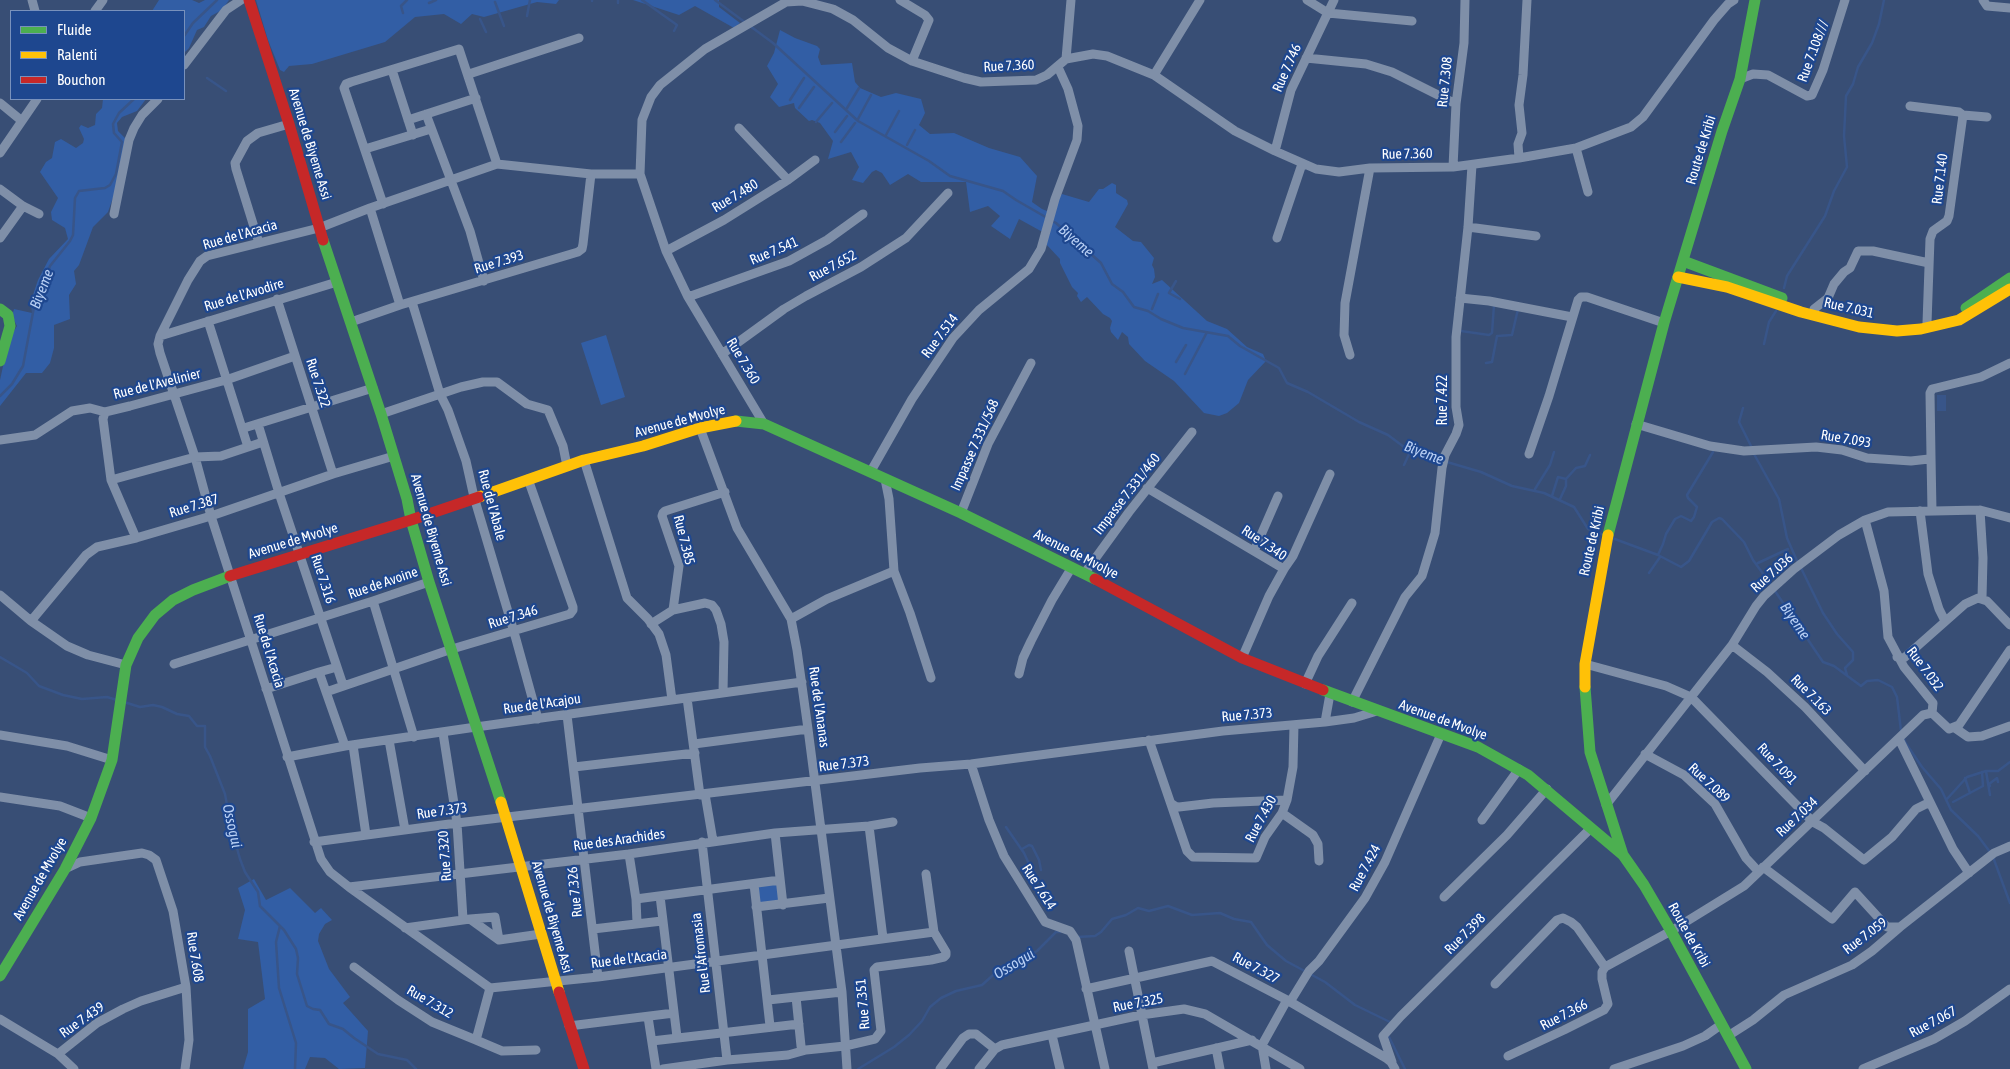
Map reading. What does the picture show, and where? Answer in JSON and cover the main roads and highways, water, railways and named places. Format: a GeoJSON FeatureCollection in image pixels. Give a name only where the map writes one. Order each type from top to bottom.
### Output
{"type":"FeatureCollection","features":[{"type":"Feature","properties":{"kind":"main road","name":"Avenue de Biyeme Assi"},"geometry":{"type":"LineString","coordinates":[[249,0],[289,124],[336,282],[352,322],[373,388],[407,498],[411,520],[429,582],[506,817],[568,1026],[584,1069]]}},
{"type":"Feature","properties":{"kind":"main road","name":"Route de Kribi"},"geometry":{"type":"LineString","coordinates":[[1746,1069],[1644,885],[1623,855],[1590,752],[1587,732],[1585,664],[1606,544],[1636,424],[1678,276],[1722,131],[1740,79],[1756,0]]}},
{"type":"Feature","properties":{"kind":"main road","name":"Rue 7.031"},"geometry":{"type":"LineString","coordinates":[[1683,261],[1780,301],[1859,327],[1897,331],[1921,330],[1959,320],[2010,288]]}},
{"type":"Feature","properties":{"kind":"main road","name":"Rue 7.031"},"geometry":{"type":"LineString","coordinates":[[1678,276],[1861,322],[1905,325],[1927,323],[1963,310],[2010,278]]}},
{"type":"Feature","properties":{"kind":"main road"},"geometry":{"type":"LineString","coordinates":[[0,309],[8,315],[10,326],[0,362]]}},
{"type":"Feature","properties":{"kind":"main road","name":"Avenue de Mvolye"},"geometry":{"type":"LineString","coordinates":[[0,976],[65,869],[91,818],[112,760],[126,665],[138,638],[155,615],[167,605],[193,590],[231,576],[411,520],[584,460],[644,446],[700,428],[737,421],[764,424],[961,513],[1072,567],[1242,658],[1330,694],[1478,747],[1519,769],[1547,789],[1590,829],[1623,855]]}},
{"type":"Feature","properties":{"kind":"waterway","name":"Biyeme"},"geometry":{"type":"LineString","coordinates":[[185,35],[193,23],[217,0]]}},
{"type":"Feature","properties":{"kind":"waterway"},"geometry":{"type":"LineString","coordinates":[[403,13],[401,6],[407,0]]}},
{"type":"Feature","properties":{"kind":"waterway"},"geometry":{"type":"LineString","coordinates":[[429,3],[436,0]]}},
{"type":"Feature","properties":{"kind":"waterway"},"geometry":{"type":"LineString","coordinates":[[527,16],[530,0]]}},
{"type":"Feature","properties":{"kind":"waterway"},"geometry":{"type":"LineString","coordinates":[[642,0],[677,25],[674,31]]}},
{"type":"Feature","properties":{"kind":"waterway","name":"Biyeme"},"geometry":{"type":"LineString","coordinates":[[715,0],[746,23]]}},
{"type":"Feature","properties":{"kind":"waterway"},"geometry":{"type":"LineString","coordinates":[[1784,288],[1787,276],[1825,216],[1834,191],[1847,167],[1844,136],[1846,96],[1853,84],[1858,67],[1872,43],[1879,24],[1884,0]]}},
{"type":"Feature","properties":{"kind":"waterway"},"geometry":{"type":"LineString","coordinates":[[495,2],[504,26]]}},
{"type":"Feature","properties":{"kind":"waterway"},"geometry":{"type":"LineString","coordinates":[[480,19],[486,32]]}},
{"type":"Feature","properties":{"kind":"waterway","name":"Biyeme"},"geometry":{"type":"LineString","coordinates":[[750,26],[773,43],[858,121],[929,161],[950,176],[1003,191],[1056,223],[1101,263],[1112,284],[1123,292],[1134,307],[1148,311],[1161,319],[1183,328],[1228,336],[1240,346],[1279,368],[1287,383],[1308,392],[1359,422],[1388,435],[1408,450],[1441,460]]}},
{"type":"Feature","properties":{"kind":"waterway"},"geometry":{"type":"LineString","coordinates":[[207,78],[226,91]]}},
{"type":"Feature","properties":{"kind":"waterway"},"geometry":{"type":"LineString","coordinates":[[790,100],[804,78]]}},
{"type":"Feature","properties":{"kind":"waterway"},"geometry":{"type":"LineString","coordinates":[[799,108],[814,87]]}},
{"type":"Feature","properties":{"kind":"waterway"},"geometry":{"type":"LineString","coordinates":[[847,108],[859,88]]}},
{"type":"Feature","properties":{"kind":"waterway"},"geometry":{"type":"LineString","coordinates":[[858,119],[871,95]]}},
{"type":"Feature","properties":{"kind":"waterway","name":"Biyeme"},"geometry":{"type":"LineString","coordinates":[[0,396],[12,384],[23,366],[34,307],[50,266],[73,235],[75,198],[79,191],[105,188],[110,185],[116,174],[122,142],[114,133],[113,124],[119,113],[133,100]]}},
{"type":"Feature","properties":{"kind":"waterway"},"geometry":{"type":"LineString","coordinates":[[816,122],[832,103]]}},
{"type":"Feature","properties":{"kind":"waterway"},"geometry":{"type":"LineString","coordinates":[[886,135],[899,111]]}},
{"type":"Feature","properties":{"kind":"waterway"},"geometry":{"type":"LineString","coordinates":[[835,132],[847,116]]}},
{"type":"Feature","properties":{"kind":"waterway"},"geometry":{"type":"LineString","coordinates":[[841,142],[855,123]]}},
{"type":"Feature","properties":{"kind":"waterway"},"geometry":{"type":"LineString","coordinates":[[907,145],[915,130]]}},
{"type":"Feature","properties":{"kind":"waterway"},"geometry":{"type":"LineString","coordinates":[[1176,281],[1169,293],[1180,299]]}},
{"type":"Feature","properties":{"kind":"waterway"},"geometry":{"type":"LineString","coordinates":[[1152,309],[1158,294]]}},
{"type":"Feature","properties":{"kind":"waterway"},"geometry":{"type":"LineString","coordinates":[[1461,331],[1489,335],[1492,333],[1494,305]]}},
{"type":"Feature","properties":{"kind":"waterway"},"geometry":{"type":"LineString","coordinates":[[1486,363],[1492,362],[1497,336],[1512,335],[1518,309]]}},
{"type":"Feature","properties":{"kind":"waterway"},"geometry":{"type":"LineString","coordinates":[[1764,344],[1769,322],[1776,311]]}},
{"type":"Feature","properties":{"kind":"waterway"},"geometry":{"type":"LineString","coordinates":[[1185,374],[1206,334]]}},
{"type":"Feature","properties":{"kind":"waterway"},"geometry":{"type":"LineString","coordinates":[[1176,362],[1186,345]]}},
{"type":"Feature","properties":{"kind":"waterway"},"geometry":{"type":"LineString","coordinates":[[1743,408],[1739,422],[1751,446]]}},
{"type":"Feature","properties":{"kind":"waterway"},"geometry":{"type":"LineString","coordinates":[[1404,465],[1410,452]]}},
{"type":"Feature","properties":{"kind":"waterway"},"geometry":{"type":"LineString","coordinates":[[1535,489],[1550,465],[1554,452]]}},
{"type":"Feature","properties":{"kind":"waterway"},"geometry":{"type":"LineString","coordinates":[[1658,555],[1666,534],[1675,519],[1681,516],[1691,521],[1694,517],[1697,507],[1687,495],[1713,452]]}},
{"type":"Feature","properties":{"kind":"waterway"},"geometry":{"type":"LineString","coordinates":[[1754,454],[1779,499],[1787,538],[1798,563]]}},
{"type":"Feature","properties":{"kind":"waterway"},"geometry":{"type":"LineString","coordinates":[[1560,499],[1566,486],[1566,479],[1576,468],[1585,466],[1590,455]]}},
{"type":"Feature","properties":{"kind":"waterway","name":"Biyeme"},"geometry":{"type":"LineString","coordinates":[[1447,462],[1481,472],[1512,486],[1544,493],[1574,507],[1588,529],[1604,535]]}},
{"type":"Feature","properties":{"kind":"waterway"},"geometry":{"type":"LineString","coordinates":[[1552,496],[1558,477],[1566,479]]}},
{"type":"Feature","properties":{"kind":"waterway","name":"Biyeme"},"geometry":{"type":"LineString","coordinates":[[1612,538],[1658,555],[1681,567],[1689,561],[1712,522],[1719,518],[1744,542],[1753,560],[1772,586]]}},
{"type":"Feature","properties":{"kind":"waterway"},"geometry":{"type":"LineString","coordinates":[[1758,563],[1788,549]]}},
{"type":"Feature","properties":{"kind":"waterway"},"geometry":{"type":"LineString","coordinates":[[1649,573],[1660,557]]}},
{"type":"Feature","properties":{"kind":"waterway"},"geometry":{"type":"LineString","coordinates":[[1801,568],[1823,613],[1837,634],[1853,652],[1853,660],[1845,668],[1847,675]]}},
{"type":"Feature","properties":{"kind":"waterway","name":"Biyeme"},"geometry":{"type":"LineString","coordinates":[[1775,591],[1823,662],[1834,666],[1861,686],[1867,681],[1878,680],[1892,687],[1897,697],[1901,731]]}},
{"type":"Feature","properties":{"kind":"waterway","name":"Ossogui"},"geometry":{"type":"LineString","coordinates":[[0,657],[27,673],[39,686],[63,695],[82,699],[107,697],[117,700]]}},
{"type":"Feature","properties":{"kind":"waterway","name":"Ossogui"},"geometry":{"type":"LineString","coordinates":[[124,702],[140,707],[153,705],[162,707],[177,714],[189,716],[197,726],[205,726],[205,747],[225,794],[231,827],[240,859],[245,872],[258,892],[260,906],[284,930],[296,949],[298,958],[297,974],[307,1006],[320,1010],[329,1024],[343,1029],[378,1054],[407,1060],[416,1069]]}},
{"type":"Feature","properties":{"kind":"waterway","name":"Biyeme"},"geometry":{"type":"LineString","coordinates":[[1903,736],[1922,767],[1941,789],[1951,810],[1978,836],[1990,852]]}},
{"type":"Feature","properties":{"kind":"waterway"},"geometry":{"type":"LineString","coordinates":[[1947,799],[1967,777],[1986,771],[1998,771],[2010,762]]}},
{"type":"Feature","properties":{"kind":"waterway"},"geometry":{"type":"LineString","coordinates":[[1986,771],[1990,795]]}},
{"type":"Feature","properties":{"kind":"waterway"},"geometry":{"type":"LineString","coordinates":[[1953,802],[1983,786],[1982,772]]}},
{"type":"Feature","properties":{"kind":"waterway"},"geometry":{"type":"LineString","coordinates":[[1965,778],[1970,793]]}},
{"type":"Feature","properties":{"kind":"waterway"},"geometry":{"type":"LineString","coordinates":[[1990,786],[1989,784],[1997,778],[1998,782]]}},
{"type":"Feature","properties":{"kind":"waterway"},"geometry":{"type":"LineString","coordinates":[[1006,827],[1024,853],[1030,866],[1030,872]]}},
{"type":"Feature","properties":{"kind":"waterway"},"geometry":{"type":"LineString","coordinates":[[1022,849],[1029,845],[1032,846],[1039,860],[1041,870]]}},
{"type":"Feature","properties":{"kind":"waterway","name":"Biyeme"},"geometry":{"type":"LineString","coordinates":[[1993,857],[2010,903]]}},
{"type":"Feature","properties":{"kind":"waterway","name":"Ossogui"},"geometry":{"type":"LineString","coordinates":[[1077,937],[1095,936],[1112,919],[1126,915],[1138,908],[1149,911],[1168,906],[1192,915],[1220,913],[1234,919],[1251,922],[1267,945],[1286,961],[1325,982],[1355,1005],[1392,1023]]}},
{"type":"Feature","properties":{"kind":"waterway"},"geometry":{"type":"LineString","coordinates":[[280,926],[276,942],[279,988],[296,1043],[295,1069]]}},
{"type":"Feature","properties":{"kind":"waterway","name":"Ossogui"},"geometry":{"type":"LineString","coordinates":[[858,1069],[894,1047],[909,1035],[922,1021],[930,1007],[941,998],[956,991],[982,985],[1001,968],[1020,961],[1037,951],[1056,932],[1060,932]]}},
{"type":"Feature","properties":{"kind":"waterway","name":"Ossogui"},"geometry":{"type":"LineString","coordinates":[[1388,1035],[1405,1069]]}}]}
